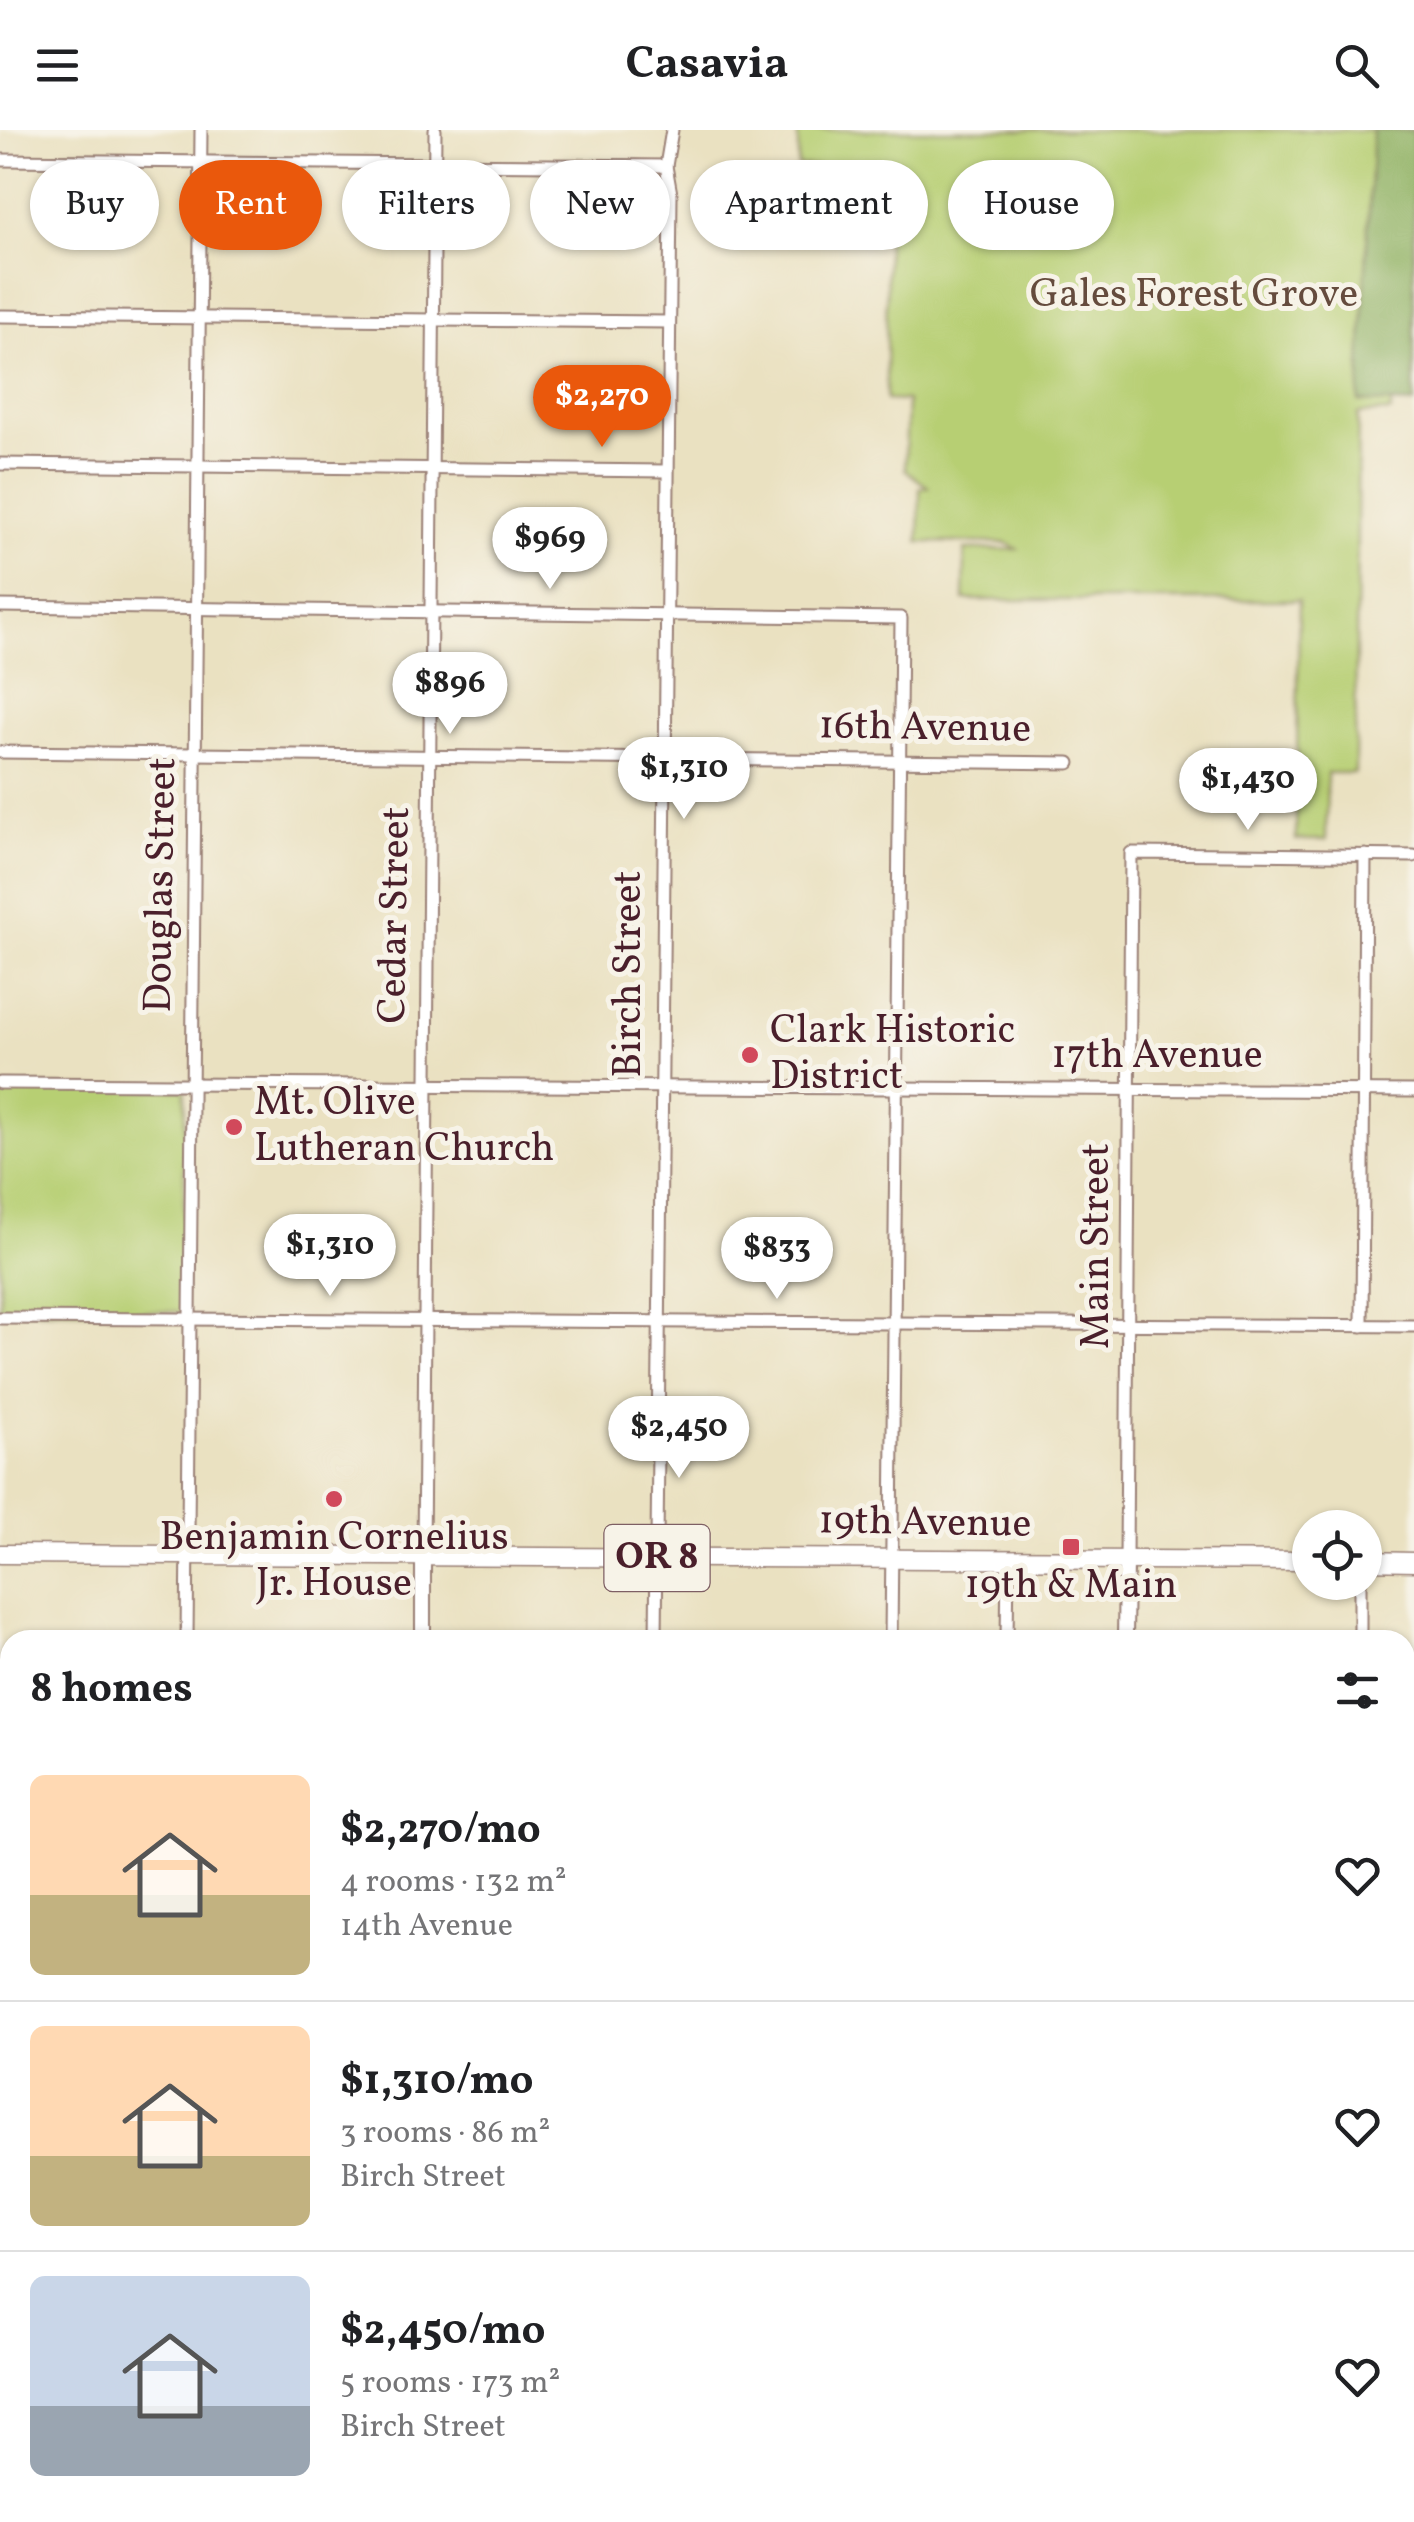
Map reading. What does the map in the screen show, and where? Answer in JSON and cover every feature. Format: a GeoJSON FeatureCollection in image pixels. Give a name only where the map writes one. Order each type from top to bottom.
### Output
{"type":"FeatureCollection","features":[{"type":"Feature","properties":{"kind":"main road","name":"19th Avenue"},"geometry":{"type":"LineString","coordinates":[[0,1554],[1292,1561]]}},
{"type":"Feature","properties":{"kind":"main road"},"geometry":{"type":"LineString","coordinates":[[1382,1561],[1414,1562]]}},
{"type":"Feature","properties":{"kind":"street","name":"Douglas Street"},"geometry":{"type":"LineString","coordinates":[[200,160],[201,130]]}},
{"type":"Feature","properties":{"kind":"street","name":"Cedar Street"},"geometry":{"type":"LineString","coordinates":[[434,160],[435,130]]}},
{"type":"Feature","properties":{"kind":"street","name":"Birch Street"},"geometry":{"type":"LineString","coordinates":[[667,160],[672,130]]}},
{"type":"Feature","properties":{"kind":"street"},"geometry":{"type":"LineString","coordinates":[[0,160],[179,162]]}},
{"type":"Feature","properties":{"kind":"street","name":"Birch Street"},"geometry":{"type":"LineString","coordinates":[[656,1630],[670,188]]}},
{"type":"Feature","properties":{"kind":"street","name":"Douglas Street"},"geometry":{"type":"LineString","coordinates":[[188,1630],[201,250]]}},
{"type":"Feature","properties":{"kind":"street","name":"Cedar Street"},"geometry":{"type":"LineString","coordinates":[[423,1630],[434,250]]}},
{"type":"Feature","properties":{"kind":"street"},"geometry":{"type":"LineString","coordinates":[[0,316],[669,322]]}},
{"type":"Feature","properties":{"kind":"street"},"geometry":{"type":"LineString","coordinates":[[0,464],[667,471]]}},
{"type":"Feature","properties":{"kind":"street"},"geometry":{"type":"LineString","coordinates":[[0,606],[901,618],[891,1630]]}},
{"type":"Feature","properties":{"kind":"street","name":"16th Avenue"},"geometry":{"type":"LineString","coordinates":[[0,752],[1069,764]]}},
{"type":"Feature","properties":{"kind":"street","name":"Main Street"},"geometry":{"type":"LineString","coordinates":[[1125,1630],[1131,853],[1364,855]]}},
{"type":"Feature","properties":{"kind":"street"},"geometry":{"type":"LineString","coordinates":[[1362,1326],[1364,855],[1414,856]]}},
{"type":"Feature","properties":{"kind":"street","name":"17th Avenue"},"geometry":{"type":"LineString","coordinates":[[0,1083],[1414,1091]]}},
{"type":"Feature","properties":{"kind":"street"},"geometry":{"type":"LineString","coordinates":[[0,1318],[1414,1326]]}},
{"type":"Feature","properties":{"kind":"street"},"geometry":{"type":"LineString","coordinates":[[1007,1630],[1008,1560]]}},
{"type":"Feature","properties":{"kind":"street"},"geometry":{"type":"LineString","coordinates":[[1360,1600],[1360,1630]]}},
{"type":"Feature","properties":{"kind":"green space","name":"Gales Forest Grove"},"geometry":{"type":"Polygon","coordinates":[[[798,130],[1414,130],[1391,353],[1391,412],[1358,414],[1355,773],[1327,773],[1326,840],[1296,840],[1299,600],[964,600],[965,550],[1017,549],[1006,543],[919,542],[920,488],[928,487],[905,470],[907,401],[886,400],[887,250],[928,250],[928,160],[798,160],[798,130]]]}},
{"type":"Feature","properties":{"kind":"green space"},"geometry":{"type":"Polygon","coordinates":[[[1373,130],[1414,130],[1414,404],[1359,402],[1373,130]]]}},
{"type":"Feature","properties":{"kind":"green space"},"geometry":{"type":"Polygon","coordinates":[[[0,1087],[185,1089],[183,1312],[0,1310],[0,1087]]]}},
{"type":"Feature","properties":{"kind":"place","name":"Clark Historic District"},"geometry":{"type":"Point","coordinates":[750,1055]}},
{"type":"Feature","properties":{"kind":"place","name":"Mt. Olive Lutheran Church"},"geometry":{"type":"Point","coordinates":[234,1127]}},
{"type":"Feature","properties":{"kind":"place","name":"Benjamin Cornelius Jr. House"},"geometry":{"type":"Point","coordinates":[334,1499]}},
{"type":"Feature","properties":{"kind":"place","name":"19th & Main"},"geometry":{"type":"Point","coordinates":[1071,1547]}}]}
